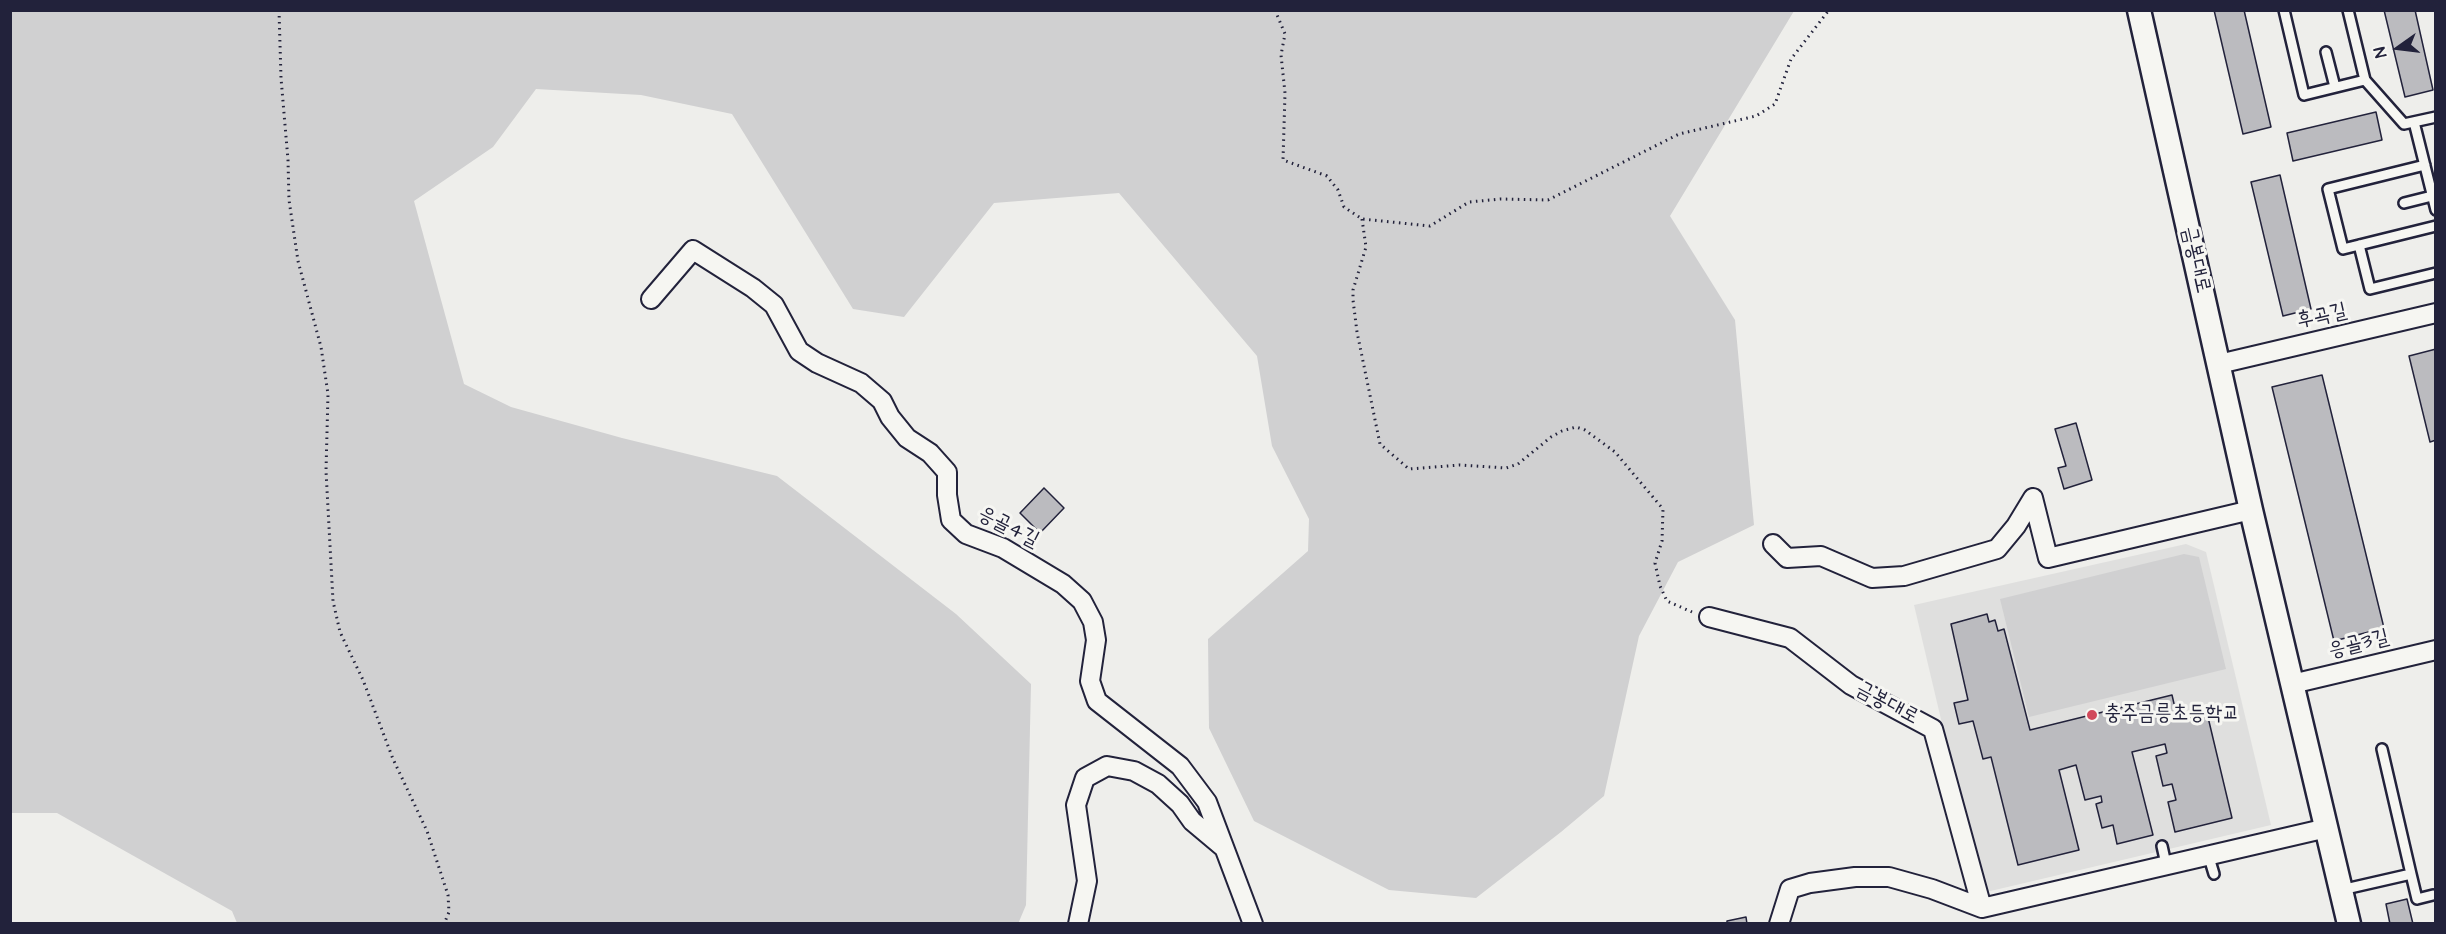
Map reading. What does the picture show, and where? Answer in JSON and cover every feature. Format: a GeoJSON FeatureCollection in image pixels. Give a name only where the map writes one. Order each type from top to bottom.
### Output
{"type":"FeatureCollection","features":[{"type":"Feature","properties":{"kind":"street","name":"금봉대로"},"geometry":{"type":"LineString","coordinates":[[2139,10],[2218,364],[2349,924]]}},
{"type":"Feature","properties":{"kind":"street","name":"응골4길"},"geometry":{"type":"LineString","coordinates":[[651,298],[693,250],[746,283],[774,305],[799,351],[817,363],[861,383],[882,401],[890,417],[907,438],[930,453],[947,472],[947,495],[951,519],[966,534],[1003,548],[1063,584],[1082,601],[1093,622],[1096,640],[1090,681],[1097,701],[1180,766],[1207,802],[1253,924]]}},
{"type":"Feature","properties":{"kind":"street","name":"후곡길"},"geometry":{"type":"LineString","coordinates":[[2218,364],[2436,313]]}},
{"type":"Feature","properties":{"kind":"street"},"geometry":{"type":"LineString","coordinates":[[1773,544],[1786,558],[1821,556],[1872,578],[1904,576],[1997,549],[2016,526],[2033,498],[2048,558],[2252,510]]}},
{"type":"Feature","properties":{"kind":"street","name":"금봉대로"},"geometry":{"type":"LineString","coordinates":[[1709,617],[1790,638],[1851,685],[1933,729],[1982,908]]}},
{"type":"Feature","properties":{"kind":"street","name":"응골3길"},"geometry":{"type":"LineString","coordinates":[[2292,684],[2436,650]]}},
{"type":"Feature","properties":{"kind":"street","name":"응골4길"},"geometry":{"type":"LineString","coordinates":[[1078,924],[1087,881],[1076,805],[1085,778],[1107,766],[1134,771],[1158,784],[1180,804],[1191,821],[1224,848]]}},
{"type":"Feature","properties":{"kind":"street"},"geometry":{"type":"LineString","coordinates":[[1779,924],[1790,889],[1810,883],[1889,877],[1932,889],[1982,908],[2164,855],[2208,854],[2326,828]]}},
{"type":"Feature","properties":{"kind":"lane"},"geometry":{"type":"LineString","coordinates":[[2284,10],[2304,95],[2365,80]]}},
{"type":"Feature","properties":{"kind":"lane"},"geometry":{"type":"LineString","coordinates":[[2348,10],[2365,80],[2403,124],[2436,117]]}},
{"type":"Feature","properties":{"kind":"lane"},"geometry":{"type":"LineString","coordinates":[[2326,52],[2335,87]]}},
{"type":"Feature","properties":{"kind":"lane"},"geometry":{"type":"LineString","coordinates":[[2415,122],[2436,210]]}},
{"type":"Feature","properties":{"kind":"lane"},"geometry":{"type":"LineString","coordinates":[[2425,165],[2328,189],[2343,249],[2436,226]]}},
{"type":"Feature","properties":{"kind":"lane"},"geometry":{"type":"LineString","coordinates":[[2404,203],[2432,196]]}},
{"type":"Feature","properties":{"kind":"lane"},"geometry":{"type":"LineString","coordinates":[[2359,245],[2370,289],[2436,273]]}},
{"type":"Feature","properties":{"kind":"lane"},"geometry":{"type":"LineString","coordinates":[[2382,749],[2417,899],[2433,895]]}},
{"type":"Feature","properties":{"kind":"lane"},"geometry":{"type":"LineString","coordinates":[[2208,854],[2214,874]]}},
{"type":"Feature","properties":{"kind":"lane"},"geometry":{"type":"LineString","coordinates":[[2342,890],[2411,874]]}},
{"type":"Feature","properties":{"kind":"path"},"geometry":{"type":"LineString","coordinates":[[279,10],[289,200],[298,261],[321,347],[328,394],[326,471],[333,601],[340,632],[363,680],[393,759],[427,831],[448,895],[449,912],[444,924]]}},
{"type":"Feature","properties":{"kind":"path"},"geometry":{"type":"LineString","coordinates":[[1275,10],[1286,34],[1281,55],[1285,93],[1283,160],[1327,176],[1338,190],[1344,207],[1362,219],[1430,226],[1468,202],[1548,200],[1679,134],[1755,116],[1775,104],[1791,59],[1829,10]]}},
{"type":"Feature","properties":{"kind":"path"},"geometry":{"type":"LineString","coordinates":[[1362,219],[1366,247],[1353,290],[1353,300],[1361,353],[1380,444],[1409,469],[1460,465],[1506,468],[1518,464],[1551,437],[1562,431],[1576,427],[1585,430],[1615,452],[1663,509],[1662,541],[1655,563],[1660,586],[1667,601],[1709,617]]}},
{"type":"Feature","properties":{"kind":"shaded area"},"geometry":{"type":"Polygon","coordinates":[[[11,10],[1794,11],[1670,216],[1735,320],[1754,525],[1678,562],[1639,636],[1604,796],[1476,898],[1389,890],[1254,821],[1209,728],[1208,639],[1308,551],[1309,519],[1272,446],[1257,356],[1119,193],[994,203],[904,317],[853,309],[732,114],[641,95],[536,89],[493,147],[414,201],[464,384],[511,407],[622,438],[777,476],[956,614],[1031,684],[1026,905],[1018,924],[237,923],[232,911],[57,813],[11,813],[11,10]]]}},
{"type":"Feature","properties":{"kind":"shaded area","name":"충주금릉초등학교"},"geometry":{"type":"Polygon","coordinates":[[[2186,544],[2206,552],[2271,825],[1982,893],[1914,605],[2186,544]]]}},
{"type":"Feature","properties":{"kind":"shaded area"},"geometry":{"type":"Polygon","coordinates":[[[2184,554],[2199,557],[2226,669],[2029,717],[2000,599],[2184,554]]]}},
{"type":"Feature","properties":{"kind":"building"},"geometry":{"type":"Polygon","coordinates":[[[2214,10],[2244,10],[2271,127],[2243,134],[2214,10]]]}},
{"type":"Feature","properties":{"kind":"building"},"geometry":{"type":"Polygon","coordinates":[[[2384,10],[2415,10],[2433,90],[2405,97],[2384,10]]]}},
{"type":"Feature","properties":{"kind":"building"},"geometry":{"type":"Polygon","coordinates":[[[2376,112],[2382,140],[2293,161],[2287,133],[2376,112]]]}},
{"type":"Feature","properties":{"kind":"building"},"geometry":{"type":"Polygon","coordinates":[[[2280,175],[2311,309],[2283,316],[2251,182],[2280,175]]]}},
{"type":"Feature","properties":{"kind":"building"},"geometry":{"type":"Polygon","coordinates":[[[2436,349],[2436,440],[2430,442],[2409,356],[2436,349]]]}},
{"type":"Feature","properties":{"kind":"building"},"geometry":{"type":"Polygon","coordinates":[[[2322,375],[2384,628],[2334,641],[2272,387],[2322,375]]]}},
{"type":"Feature","properties":{"kind":"building"},"geometry":{"type":"Polygon","coordinates":[[[2076,423],[2092,480],[2064,489],[2058,468],[2066,466],[2055,429],[2076,423]]]}},
{"type":"Feature","properties":{"kind":"building"},"geometry":{"type":"Polygon","coordinates":[[[1044,488],[1064,508],[1040,533],[1020,513],[1044,488]]]}},
{"type":"Feature","properties":{"kind":"building"},"geometry":{"type":"Polygon","coordinates":[[[1987,614],[1989,622],[1995,620],[1998,631],[2004,629],[2030,730],[2172,695],[2178,721],[2207,713],[2232,818],[2175,832],[2168,802],[2176,800],[2172,784],[2163,786],[2156,756],[2167,753],[2165,744],[2132,752],[2153,835],[2117,844],[2113,825],[2102,828],[2096,804],[2102,802],[2101,796],[2085,800],[2076,765],[2059,770],[2079,850],[2018,865],[1991,757],[1983,759],[1973,721],[1959,724],[1954,703],[1968,700],[1951,624],[1987,614]]]}},
{"type":"Feature","properties":{"kind":"building"},"geometry":{"type":"Polygon","coordinates":[[[2407,899],[2413,924],[2390,924],[2386,904],[2407,899]]]}},
{"type":"Feature","properties":{"kind":"building"},"geometry":{"type":"Polygon","coordinates":[[[1746,917],[1747,924],[1727,924],[1727,921],[1746,917]]]}},
{"type":"Feature","properties":{"kind":"place","name":"충주금릉초등학교"},"geometry":{"type":"Point","coordinates":[2092,715]}}]}
